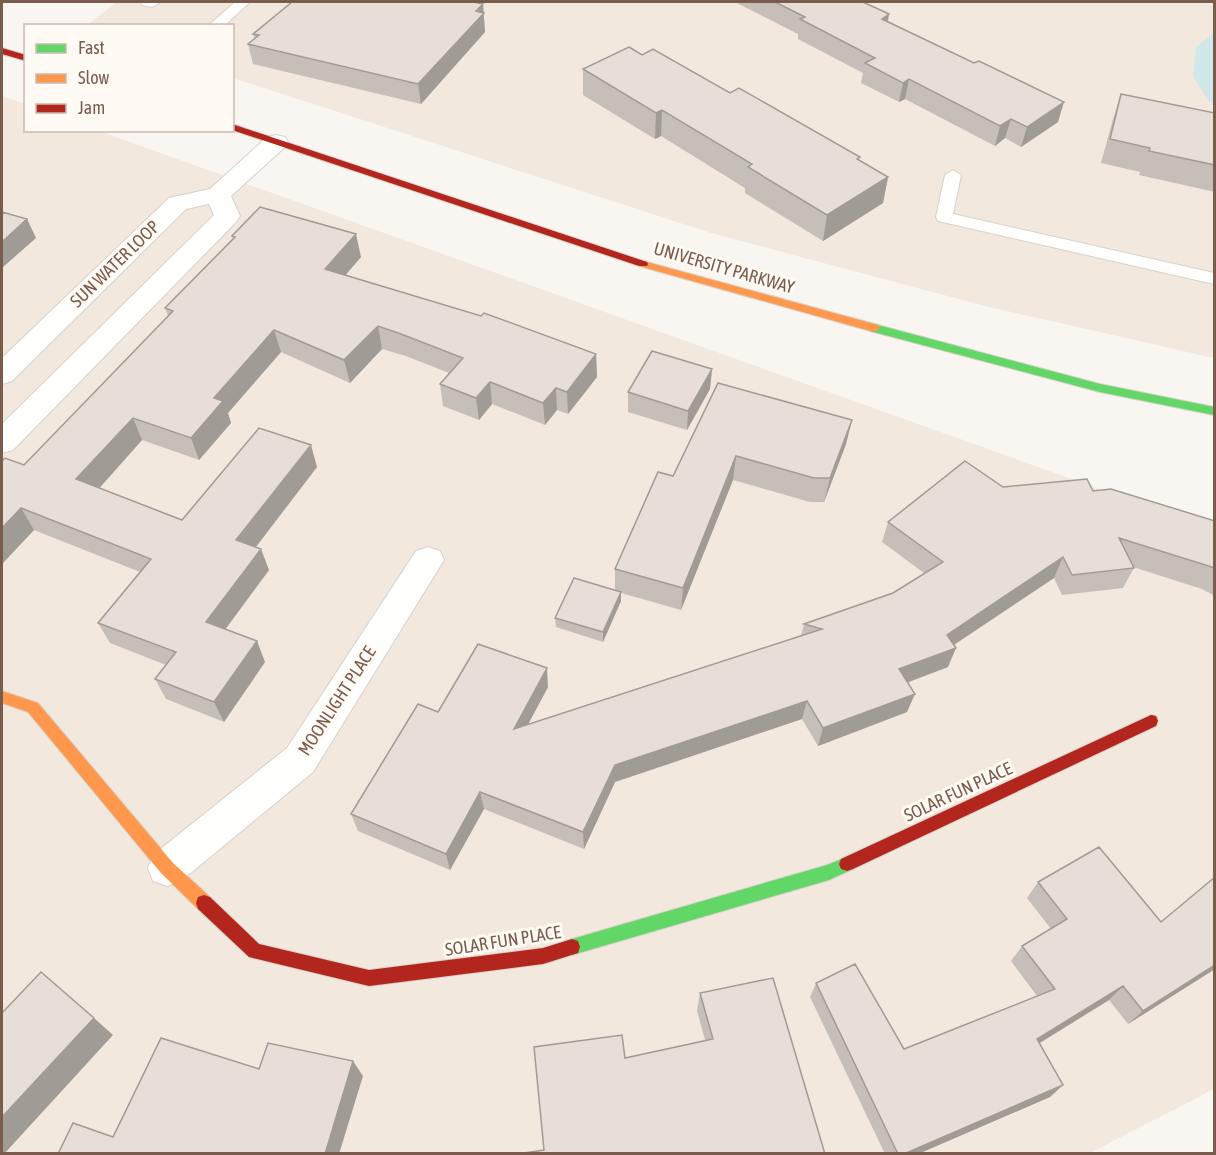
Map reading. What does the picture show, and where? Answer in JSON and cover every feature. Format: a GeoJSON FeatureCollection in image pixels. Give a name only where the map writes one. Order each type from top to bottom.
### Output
{"type":"FeatureCollection","features":[{"type":"Feature","properties":{"kind":"main road"},"geometry":{"type":"LineString","coordinates":[[2,51],[24,57]]}},
{"type":"Feature","properties":{"kind":"main road","name":"UNIVERSITY PARKWAY"},"geometry":{"type":"LineString","coordinates":[[234,129],[670,273],[1100,388],[1215,411]]}},
{"type":"Feature","properties":{"kind":"main road","name":"SOLAR FUN PLACE"},"geometry":{"type":"LineString","coordinates":[[2,697],[33,707],[99,784],[166,868],[255,951],[369,978],[543,956],[829,872],[1151,721]]}},
{"type":"Feature","properties":{"kind":"street"},"geometry":{"type":"LineString","coordinates":[[2,442],[226,216],[218,195],[276,142]]}},
{"type":"Feature","properties":{"kind":"street","name":"SUN WATER LOOP"},"geometry":{"type":"LineString","coordinates":[[2,374],[178,203],[218,195]]}},
{"type":"Feature","properties":{"kind":"street"},"geometry":{"type":"LineString","coordinates":[[23,352],[75,367]]}},
{"type":"Feature","properties":{"kind":"street","name":"MOONLIGHT PLACE"},"geometry":{"type":"LineString","coordinates":[[166,868],[300,760],[428,560]]}},
{"type":"Feature","properties":{"kind":"lane"},"geometry":{"type":"LineString","coordinates":[[217,24],[243,2]]}},
{"type":"Feature","properties":{"kind":"lane"},"geometry":{"type":"LineString","coordinates":[[952,175],[944,218],[1215,279]]}},
{"type":"Feature","properties":{"kind":"shaded area"},"geometry":{"type":"Polygon","coordinates":[[[117,2],[1214,2],[1214,358],[985,306],[711,233],[234,78],[234,24],[89,24],[117,2]]]}},
{"type":"Feature","properties":{"kind":"shaded area"},"geometry":{"type":"Polygon","coordinates":[[[2,96],[24,104],[24,132],[102,132],[1214,530],[1214,1089],[1090,1153],[2,1153],[2,96]]]}},
{"type":"Feature","properties":{"kind":"water"},"geometry":{"type":"Polygon","coordinates":[[[1214,33],[1214,104],[1210,103],[1193,76],[1196,47],[1214,33]]]}},
{"type":"Feature","properties":{"kind":"building"},"geometry":{"type":"Polygon","coordinates":[[[292,2],[474,2],[483,4],[476,11],[484,13],[418,84],[248,44],[259,35],[253,34],[292,2]]]}},
{"type":"Feature","properties":{"kind":"building"},"geometry":{"type":"Polygon","coordinates":[[[775,2],[863,2],[889,14],[882,19],[974,63],[979,61],[1064,102],[1027,127],[1011,119],[1000,126],[909,79],[903,83],[865,63],[875,58],[800,19],[805,17],[775,2]]]}},
{"type":"Feature","properties":{"kind":"building"},"geometry":{"type":"Polygon","coordinates":[[[629,47],[642,55],[653,49],[730,93],[739,88],[860,157],[857,159],[888,177],[827,215],[748,167],[752,164],[662,110],[656,113],[583,69],[629,47]]]}},
{"type":"Feature","properties":{"kind":"building"},"geometry":{"type":"Polygon","coordinates":[[[1121,94],[1215,113],[1215,165],[1149,151],[1150,148],[1110,139],[1121,94]]]}},
{"type":"Feature","properties":{"kind":"building"},"geometry":{"type":"Polygon","coordinates":[[[260,207],[356,234],[325,269],[481,316],[484,313],[596,354],[567,392],[556,388],[543,403],[490,382],[476,398],[440,384],[463,358],[378,326],[344,360],[274,330],[214,398],[223,401],[191,438],[133,418],[76,479],[182,520],[259,428],[311,445],[236,540],[261,549],[206,622],[257,641],[214,702],[155,679],[176,652],[98,623],[151,559],[21,508],[2,528],[2,461],[5,458],[24,465],[173,311],[165,308],[235,237],[232,236],[260,207]]]}},
{"type":"Feature","properties":{"kind":"building"},"geometry":{"type":"Polygon","coordinates":[[[2,212],[27,219],[2,242],[2,212]]]}},
{"type":"Feature","properties":{"kind":"building"},"geometry":{"type":"Polygon","coordinates":[[[652,351],[712,369],[688,411],[628,392],[652,351]]]}},
{"type":"Feature","properties":{"kind":"building"},"geometry":{"type":"Polygon","coordinates":[[[718,383],[852,420],[830,478],[814,478],[736,456],[683,588],[615,569],[658,472],[673,476],[718,383]]]}},
{"type":"Feature","properties":{"kind":"building"},"geometry":{"type":"Polygon","coordinates":[[[965,461],[1003,487],[1087,479],[1093,491],[1111,489],[1215,521],[1215,568],[1119,538],[1134,568],[1072,575],[1063,557],[947,635],[956,648],[899,669],[915,694],[823,728],[807,701],[615,765],[583,832],[480,792],[446,854],[351,814],[418,704],[438,712],[478,644],[547,668],[514,729],[822,629],[804,624],[893,593],[943,562],[888,522],[965,461]]]}},
{"type":"Feature","properties":{"kind":"building"},"geometry":{"type":"Polygon","coordinates":[[[574,578],[621,592],[603,632],[555,618],[574,578]]]}},
{"type":"Feature","properties":{"kind":"building"},"geometry":{"type":"Polygon","coordinates":[[[1099,847],[1161,922],[1215,877],[1215,965],[1143,1011],[1123,986],[1037,1039],[1063,1085],[904,1154],[898,1154],[816,983],[855,964],[904,1049],[1055,989],[1022,946],[1067,919],[1038,882],[1099,847]]]}},
{"type":"Feature","properties":{"kind":"building"},"geometry":{"type":"Polygon","coordinates":[[[41,972],[94,1018],[2,1117],[2,1013],[41,972]]]}},
{"type":"Feature","properties":{"kind":"building"},"geometry":{"type":"Polygon","coordinates":[[[773,978],[825,1154],[517,1154],[544,1150],[534,1047],[622,1035],[625,1058],[713,1039],[700,993],[773,978]]]}},
{"type":"Feature","properties":{"kind":"building"},"geometry":{"type":"Polygon","coordinates":[[[161,1038],[259,1069],[268,1043],[353,1061],[325,1154],[58,1154],[73,1123],[113,1137],[161,1038]]]}},
{"type":"Feature","properties":{"kind":"traffic: fast"},"geometry":{"type":"LineString","coordinates":[[874,328],[1100,388],[1214,411]]}},
{"type":"Feature","properties":{"kind":"traffic: fast"},"geometry":{"type":"LineString","coordinates":[[572,947],[829,872],[847,864]]}},
{"type":"Feature","properties":{"kind":"traffic: slow"},"geometry":{"type":"LineString","coordinates":[[643,264],[874,328]]}},
{"type":"Feature","properties":{"kind":"traffic: slow"},"geometry":{"type":"LineString","coordinates":[[2,697],[33,707],[167,868],[204,903]]}},
{"type":"Feature","properties":{"kind":"traffic: jam"},"geometry":{"type":"LineString","coordinates":[[2,51],[24,57]]}},
{"type":"Feature","properties":{"kind":"traffic: jam"},"geometry":{"type":"LineString","coordinates":[[234,128],[643,264]]}},
{"type":"Feature","properties":{"kind":"traffic: jam"},"geometry":{"type":"LineString","coordinates":[[847,864],[1151,721]]}},
{"type":"Feature","properties":{"kind":"traffic: jam"},"geometry":{"type":"LineString","coordinates":[[204,903],[255,951],[369,978],[543,956],[572,947]]}}]}
